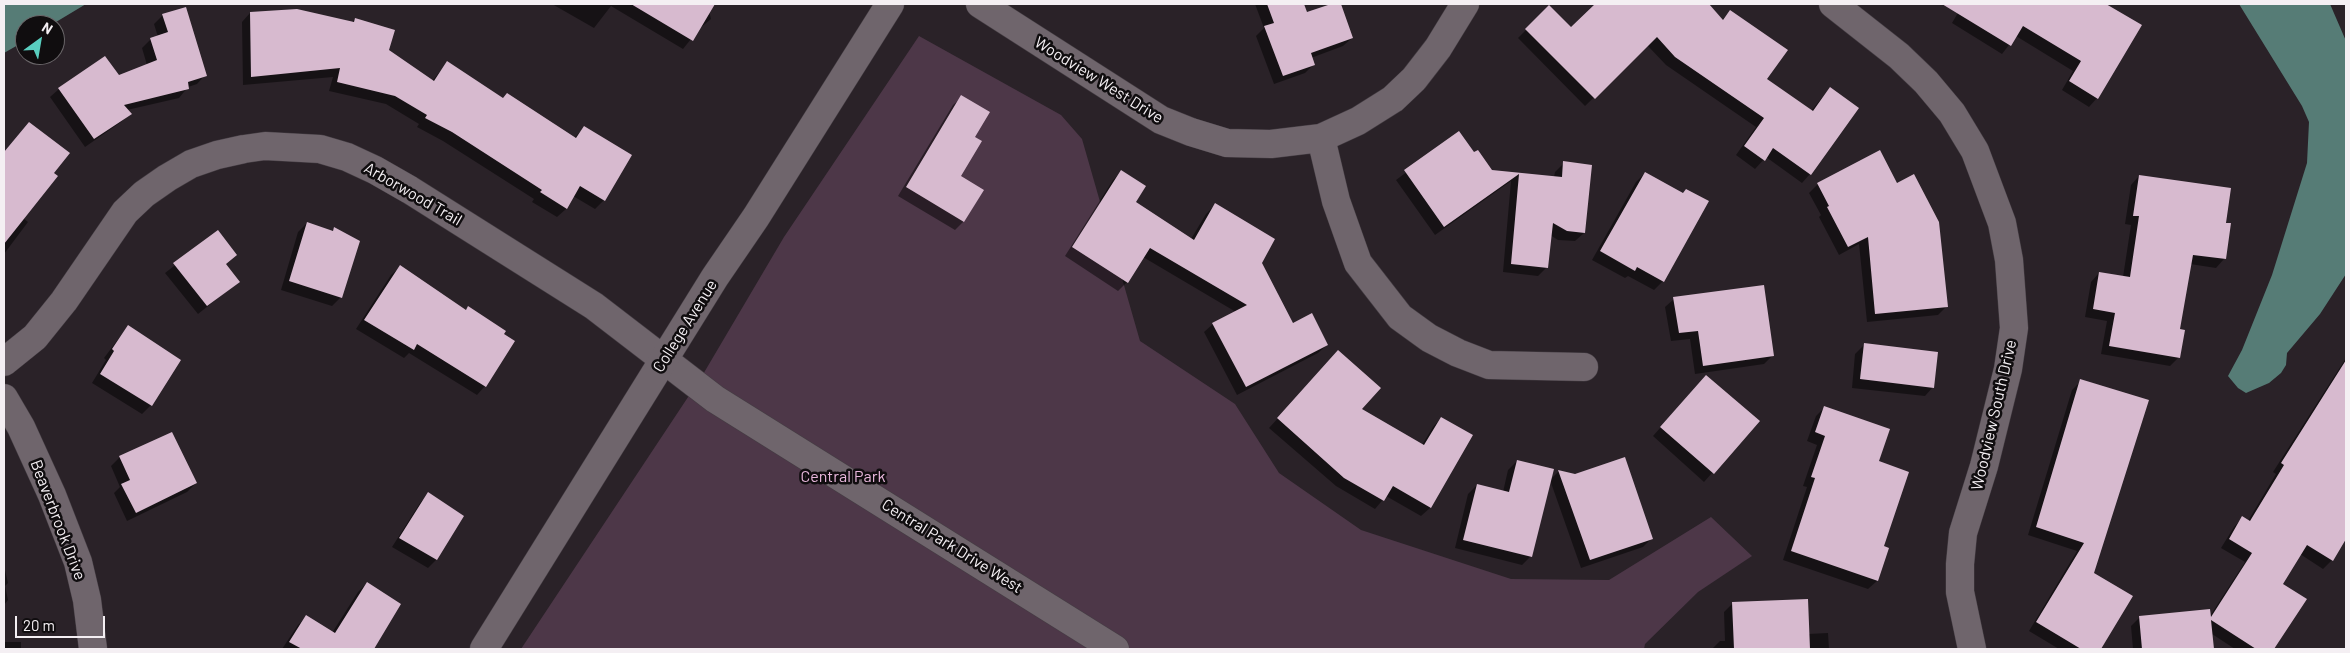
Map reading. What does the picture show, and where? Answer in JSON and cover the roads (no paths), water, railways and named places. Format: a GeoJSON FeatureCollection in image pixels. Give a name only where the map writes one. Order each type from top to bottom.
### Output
{"type":"FeatureCollection","features":[{"type":"Feature","properties":{"kind":"street","name":"College Avenue"},"geometry":{"type":"LineString","coordinates":[[484,649],[664,360],[890,4]]}},
{"type":"Feature","properties":{"kind":"street","name":"Woodview West Drive"},"geometry":{"type":"LineString","coordinates":[[980,4],[1119,95],[1161,120],[1191,132],[1227,142],[1271,144],[1321,138],[1358,121],[1393,99],[1426,63],[1465,4]]}},
{"type":"Feature","properties":{"kind":"street","name":"Woodview South Drive"},"geometry":{"type":"LineString","coordinates":[[1833,4],[1899,56],[1926,82],[1952,113],[1975,151],[2002,223],[2010,260],[2014,328],[2008,369],[1984,466],[1963,534],[1960,564],[1960,592],[1972,649]]}},
{"type":"Feature","properties":{"kind":"street"},"geometry":{"type":"LineString","coordinates":[[1321,138],[1336,201],[1358,263],[1400,316],[1429,338],[1458,353],[1489,364],[1584,368]]}},
{"type":"Feature","properties":{"kind":"street","name":"Arborwood Trail"},"geometry":{"type":"LineString","coordinates":[[4,362],[35,337],[64,301],[125,212],[144,194],[191,164],[217,155],[265,146],[320,150],[347,157],[375,170],[594,306],[664,360]]}},
{"type":"Feature","properties":{"kind":"street","name":"Central Park Drive West"},"geometry":{"type":"LineString","coordinates":[[664,360],[715,399],[1115,649]]}},
{"type":"Feature","properties":{"kind":"street","name":"Beaverbrook Drive"},"geometry":{"type":"LineString","coordinates":[[4,398],[21,427],[48,487],[78,562],[87,600],[93,649]]}},
{"type":"Feature","properties":{"kind":"park label","name":"Central Park"},"geometry":{"type":"Point","coordinates":[843,477]}}]}
